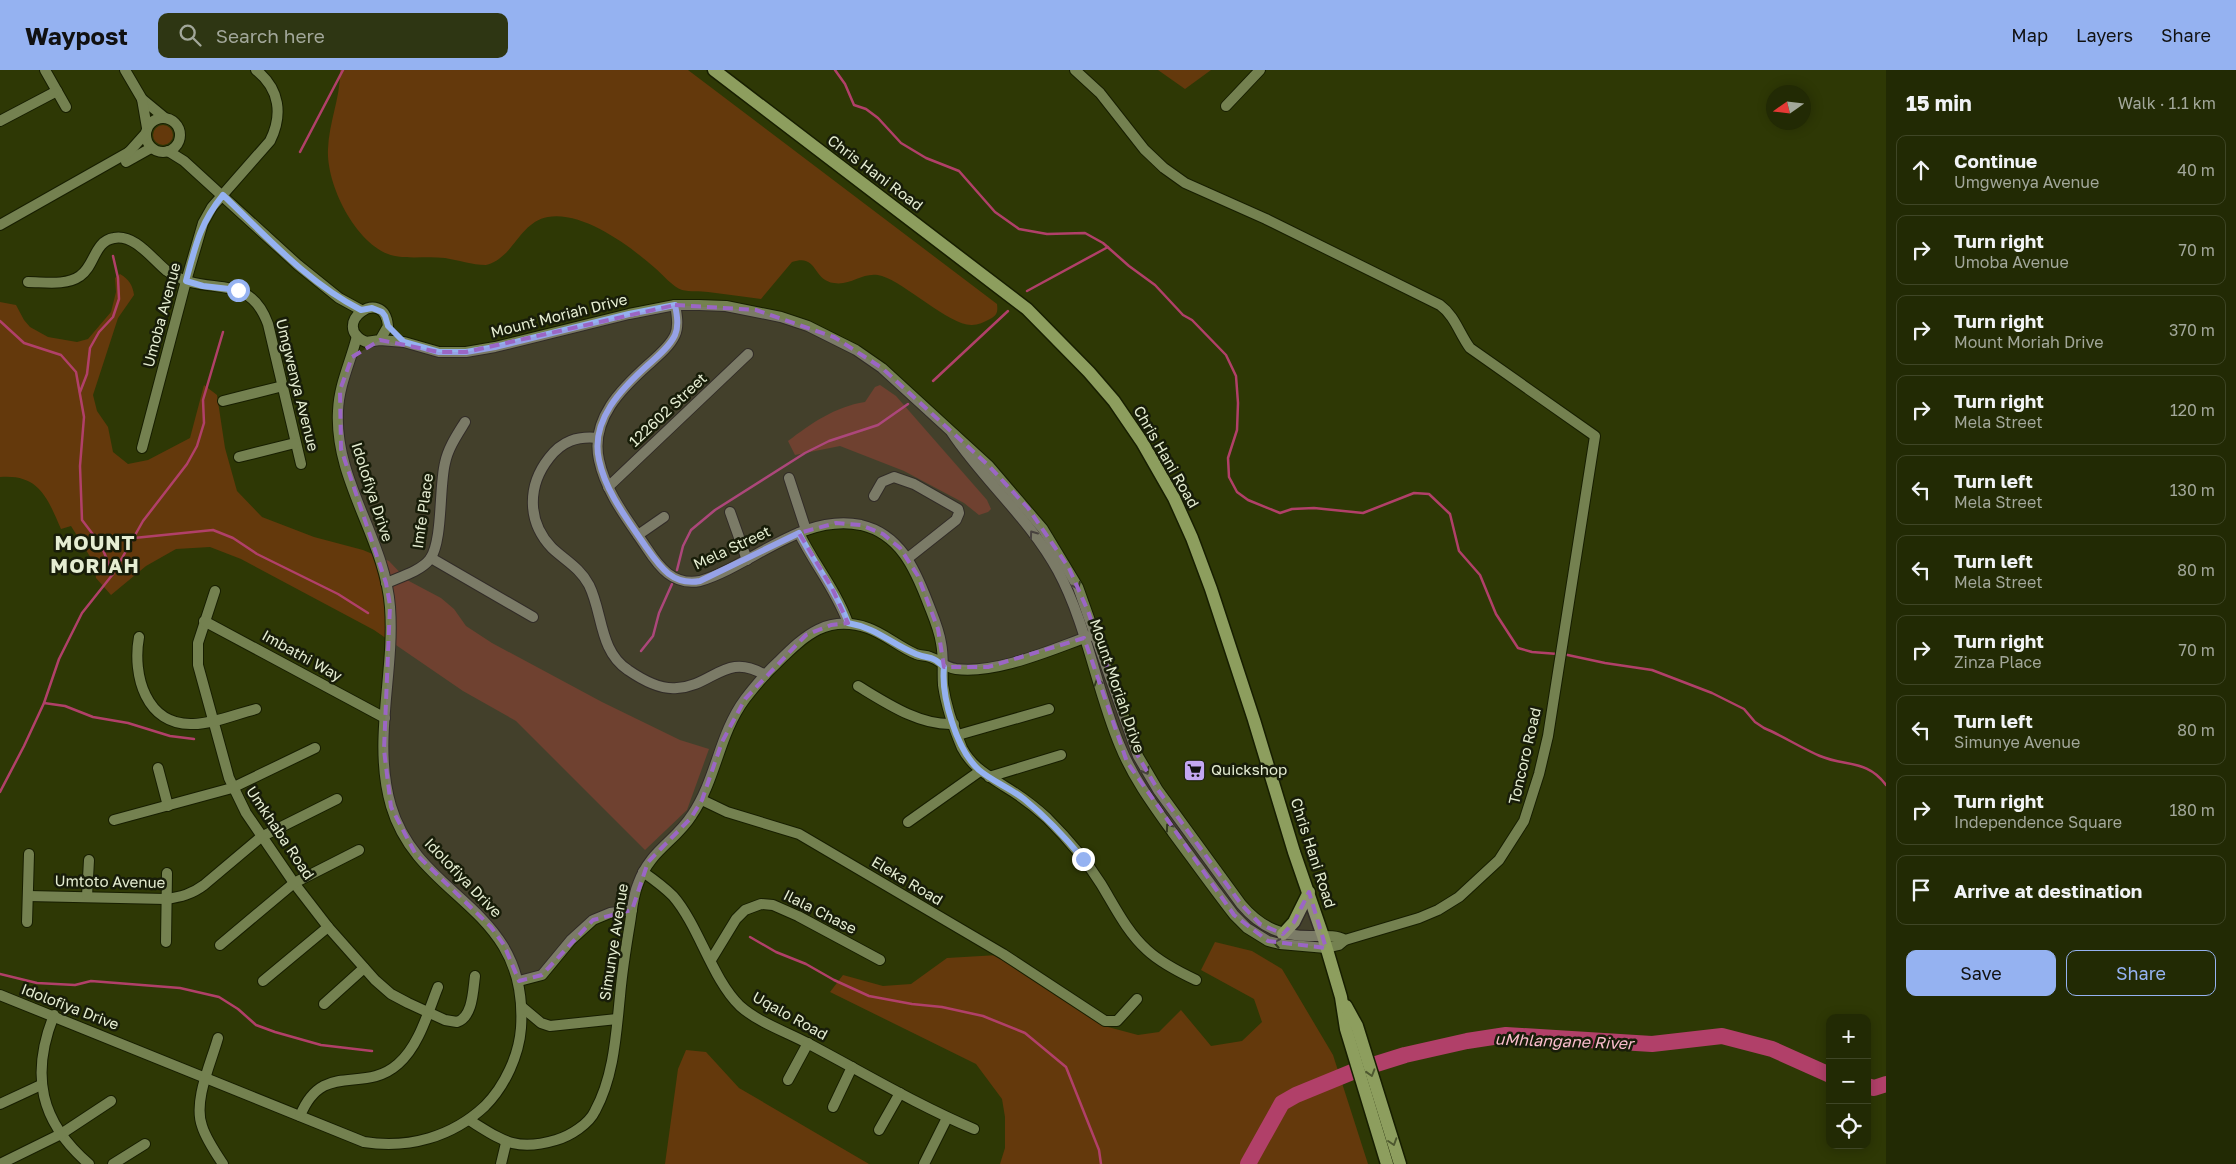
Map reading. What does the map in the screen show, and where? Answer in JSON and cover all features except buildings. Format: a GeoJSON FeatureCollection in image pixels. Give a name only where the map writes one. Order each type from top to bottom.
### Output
{"type":"FeatureCollection","features":[{"type":"Feature","properties":{"kind":"main road","name":"Chris Hani Road"},"geometry":{"type":"LineString","coordinates":[[714,70],[1027,309],[1089,372],[1114,401],[1142,442],[1174,498],[1192,538],[1254,720],[1380,1122],[1387,1164]]}},
{"type":"Feature","properties":{"kind":"main road"},"geometry":{"type":"LineString","coordinates":[[1283,934],[1294,922],[1309,892]]}},
{"type":"Feature","properties":{"kind":"main road","name":"Chris Hani Road"},"geometry":{"type":"LineString","coordinates":[[1380,1122],[1400,1164]]}},
{"type":"Feature","properties":{"kind":"street"},"geometry":{"type":"LineString","coordinates":[[45,70],[66,107]]}},
{"type":"Feature","properties":{"kind":"street","name":"Mount Moriah Drive"},"geometry":{"type":"LineString","coordinates":[[125,70],[142,99],[165,118],[171,120],[178,129],[179,140],[172,148],[184,161],[298,265],[339,298],[361,310],[377,309],[385,316],[388,326],[404,342]]}},
{"type":"Feature","properties":{"kind":"street","name":"Umoba Avenue"},"geometry":{"type":"LineString","coordinates":[[142,448],[203,223],[223,195],[260,153],[276,129],[278,104],[274,91],[267,80],[256,70]]}},
{"type":"Feature","properties":{"kind":"street","name":"Toncoro Road"},"geometry":{"type":"LineString","coordinates":[[1075,70],[1100,94],[1144,149],[1184,184],[1266,219],[1440,304],[1449,311],[1462,337],[1470,348],[1596,436],[1548,736],[1539,774],[1524,821],[1499,860],[1459,897],[1438,910],[1419,918],[1345,940],[1324,942]]}},
{"type":"Feature","properties":{"kind":"street"},"geometry":{"type":"LineString","coordinates":[[1226,106],[1260,70]]}},
{"type":"Feature","properties":{"kind":"street"},"geometry":{"type":"LineString","coordinates":[[0,121],[57,91]]}},
{"type":"Feature","properties":{"kind":"street","name":"Mount Moriah Drive"},"geometry":{"type":"LineString","coordinates":[[142,99],[147,142],[151,148]]}},
{"type":"Feature","properties":{"kind":"street"},"geometry":{"type":"LineString","coordinates":[[0,225],[129,152],[154,121],[165,118]]}},
{"type":"Feature","properties":{"kind":"street"},"geometry":{"type":"LineString","coordinates":[[129,152],[126,162],[151,148],[161,152],[172,148]]}},
{"type":"Feature","properties":{"kind":"street","name":"Umgwenya Avenue"},"geometry":{"type":"LineString","coordinates":[[28,282],[62,282],[80,277],[101,245],[112,238],[120,237],[135,242],[168,271],[186,281],[203,286],[238,290],[246,293],[259,305],[268,324],[300,464]]}},
{"type":"Feature","properties":{"kind":"street","name":"Mount Moriah Drive"},"geometry":{"type":"LineString","coordinates":[[339,298],[354,319],[353,325],[357,336],[361,340],[404,342],[439,352],[466,352],[495,347],[629,314],[675,305],[726,306],[756,310],[808,326],[856,350],[882,368],[989,466],[1044,529],[1078,587],[1138,756],[1150,778],[1241,904],[1260,924],[1283,934],[1324,942]]}},
{"type":"Feature","properties":{"kind":"street","name":"Mela Street"},"geometry":{"type":"LineString","coordinates":[[675,305],[677,317],[675,335],[660,354],[617,396],[608,409],[598,438],[598,459],[608,486],[638,535],[660,566],[670,576],[682,582],[708,579],[803,532],[836,523],[861,525],[887,538],[908,558],[918,576],[938,630],[944,667],[943,685],[954,724],[967,756],[980,771],[1022,798],[1046,818],[1065,838],[1100,883],[1129,929],[1147,951],[1168,966],[1196,980]]}},
{"type":"Feature","properties":{"kind":"street"},"geometry":{"type":"LineString","coordinates":[[354,319],[361,310]]}},
{"type":"Feature","properties":{"kind":"street"},"geometry":{"type":"LineString","coordinates":[[352,357],[376,341],[388,326]]}},
{"type":"Feature","properties":{"kind":"street","name":"Idolofiya Drive"},"geometry":{"type":"LineString","coordinates":[[0,995],[54,1015],[344,1135],[364,1142],[384,1145],[399,1145],[431,1139],[470,1120],[490,1101],[510,1069],[520,1036],[522,1007],[519,981],[504,945],[490,926],[415,853],[402,833],[391,807],[385,779],[385,718],[391,628],[386,582],[347,470],[338,428],[340,390],[352,357],[357,336]]}},
{"type":"Feature","properties":{"kind":"street","name":"122602 Street"},"geometry":{"type":"LineString","coordinates":[[608,486],[748,354]]}},
{"type":"Feature","properties":{"kind":"street"},"geometry":{"type":"LineString","coordinates":[[223,401],[283,386]]}},
{"type":"Feature","properties":{"kind":"street","name":"Imfe Place"},"geometry":{"type":"LineString","coordinates":[[386,582],[419,568],[431,558],[438,532],[444,465],[451,444],[465,422]]}},
{"type":"Feature","properties":{"kind":"street","name":"Mount Moriah Drive"},"geometry":{"type":"LineString","coordinates":[[952,433],[966,453],[1018,513],[1057,570],[1073,605],[1111,723],[1127,762],[1151,801],[1234,915],[1246,928],[1268,941],[1280,944],[1324,942]]}},
{"type":"Feature","properties":{"kind":"street"},"geometry":{"type":"LineString","coordinates":[[598,438],[578,437],[568,440],[559,447],[550,456],[538,475],[533,488],[532,503],[536,524],[546,541],[582,572],[590,587],[612,655],[626,669],[640,678],[666,687],[687,686],[738,666],[754,668],[766,674]]}},
{"type":"Feature","properties":{"kind":"street"},"geometry":{"type":"LineString","coordinates":[[239,457],[295,443]]}},
{"type":"Feature","properties":{"kind":"street"},"geometry":{"type":"LineString","coordinates":[[874,496],[882,482],[894,477],[914,484],[958,509],[959,517],[956,520],[908,558]]}},
{"type":"Feature","properties":{"kind":"street"},"geometry":{"type":"LineString","coordinates":[[789,478],[807,550],[832,588],[848,623]]}},
{"type":"Feature","properties":{"kind":"street"},"geometry":{"type":"LineString","coordinates":[[730,512],[747,560]]}},
{"type":"Feature","properties":{"kind":"street"},"geometry":{"type":"LineString","coordinates":[[638,535],[664,517]]}},
{"type":"Feature","properties":{"kind":"street"},"geometry":{"type":"LineString","coordinates":[[431,558],[533,617]]}},
{"type":"Feature","properties":{"kind":"street","name":"Umkhaba Road"},"geometry":{"type":"LineString","coordinates":[[215,591],[204,621],[197,654],[212,720],[232,788],[261,837],[328,927],[364,968],[391,994],[427,1013],[452,1022],[461,1020],[469,1009],[475,976]]}},
{"type":"Feature","properties":{"kind":"street","name":"Imbathi Way"},"geometry":{"type":"LineString","coordinates":[[204,621],[385,718]]}},
{"type":"Feature","properties":{"kind":"street","name":"Simunye Avenue"},"geometry":{"type":"LineString","coordinates":[[470,1120],[506,1142],[526,1146],[563,1138],[582,1126],[594,1114],[609,1079],[632,910],[635,894],[648,862],[659,848],[691,818],[702,800],[733,717],[745,699],[766,674],[806,635],[831,625],[848,623],[870,629],[916,654],[933,657],[944,667],[972,670],[1035,655],[1096,634]]}},
{"type":"Feature","properties":{"kind":"street"},"geometry":{"type":"LineString","coordinates":[[139,637],[136,666],[145,695],[151,706],[161,716],[182,724],[193,724],[256,709]]}},
{"type":"Feature","properties":{"kind":"street"},"geometry":{"type":"LineString","coordinates":[[858,686],[913,716],[942,725],[954,724]]}},
{"type":"Feature","properties":{"kind":"street"},"geometry":{"type":"LineString","coordinates":[[958,735],[1049,709]]}},
{"type":"Feature","properties":{"kind":"street"},"geometry":{"type":"LineString","coordinates":[[114,820],[232,788],[316,748]]}},
{"type":"Feature","properties":{"kind":"street"},"geometry":{"type":"LineString","coordinates":[[989,777],[1061,755]]}},
{"type":"Feature","properties":{"kind":"street"},"geometry":{"type":"LineString","coordinates":[[158,768],[168,806]]}},
{"type":"Feature","properties":{"kind":"street"},"geometry":{"type":"LineString","coordinates":[[908,822],[980,771]]}},
{"type":"Feature","properties":{"kind":"street","name":"Umtoto Avenue"},"geometry":{"type":"LineString","coordinates":[[28,896],[166,899],[181,897],[197,890],[261,837],[337,799]]}},
{"type":"Feature","properties":{"kind":"street","name":"Eleka Road"},"geometry":{"type":"LineString","coordinates":[[702,800],[727,812],[799,834],[1002,954],[1088,1008],[1105,1021],[1113,1022],[1122,1017],[1137,999]]}},
{"type":"Feature","properties":{"kind":"street"},"geometry":{"type":"LineString","coordinates":[[220,945],[294,883],[358,850]]}},
{"type":"Feature","properties":{"kind":"street"},"geometry":{"type":"LineString","coordinates":[[27,922],[29,854]]}},
{"type":"Feature","properties":{"kind":"street"},"geometry":{"type":"LineString","coordinates":[[86,896],[90,860]]}},
{"type":"Feature","properties":{"kind":"street","name":"Uqalo Road"},"geometry":{"type":"LineString","coordinates":[[644,872],[673,896],[729,992],[740,1006],[752,1015],[900,1093],[974,1129]]}},
{"type":"Feature","properties":{"kind":"street"},"geometry":{"type":"LineString","coordinates":[[166,942],[167,873]]}},
{"type":"Feature","properties":{"kind":"street","name":"Ilala Chase"},"geometry":{"type":"LineString","coordinates":[[711,960],[736,919],[745,910],[761,904],[773,905],[798,916],[880,960]]}},
{"type":"Feature","properties":{"kind":"street"},"geometry":{"type":"LineString","coordinates":[[519,981],[542,975],[571,940],[593,920],[601,915],[632,910]]}},
{"type":"Feature","properties":{"kind":"street"},"geometry":{"type":"LineString","coordinates":[[263,981],[328,927]]}},
{"type":"Feature","properties":{"kind":"street"},"geometry":{"type":"LineString","coordinates":[[324,1004],[364,968]]}},
{"type":"Feature","properties":{"kind":"street"},"geometry":{"type":"LineString","coordinates":[[300,1116],[310,1096],[322,1085],[378,1075],[398,1064],[411,1048],[438,987]]}},
{"type":"Feature","properties":{"kind":"street"},"geometry":{"type":"LineString","coordinates":[[522,1007],[541,1023],[550,1026],[617,1019]]}},
{"type":"Feature","properties":{"kind":"street"},"geometry":{"type":"LineString","coordinates":[[54,1015],[42,1053],[41,1085],[46,1105],[61,1134],[72,1148],[89,1164]]}},
{"type":"Feature","properties":{"kind":"street"},"geometry":{"type":"LineString","coordinates":[[218,1038],[200,1098],[200,1118],[207,1138],[223,1164]]}},
{"type":"Feature","properties":{"kind":"street"},"geometry":{"type":"LineString","coordinates":[[788,1080],[808,1043]]}},
{"type":"Feature","properties":{"kind":"street"},"geometry":{"type":"LineString","coordinates":[[833,1107],[852,1067]]}},
{"type":"Feature","properties":{"kind":"street"},"geometry":{"type":"LineString","coordinates":[[0,1104],[41,1085]]}},
{"type":"Feature","properties":{"kind":"street"},"geometry":{"type":"LineString","coordinates":[[879,1130],[900,1093]]}},
{"type":"Feature","properties":{"kind":"street"},"geometry":{"type":"LineString","coordinates":[[0,1164],[61,1134],[112,1101]]}},
{"type":"Feature","properties":{"kind":"street"},"geometry":{"type":"LineString","coordinates":[[924,1164],[948,1118]]}},
{"type":"Feature","properties":{"kind":"street"},"geometry":{"type":"LineString","coordinates":[[501,1164],[506,1142]]}},
{"type":"Feature","properties":{"kind":"street"},"geometry":{"type":"LineString","coordinates":[[113,1164],[146,1144]]}},
{"type":"Feature","properties":{"kind":"highlighted area"},"geometry":{"type":"Polygon","coordinates":[[[675,305],[756,310],[834,337],[882,368],[989,466],[1028,508],[1069,568],[1088,611],[1138,756],[1158,790],[1241,904],[1260,924],[1283,934],[1294,922],[1309,892],[1326,948],[1268,941],[1234,915],[1127,762],[1084,638],[988,667],[944,667],[938,629],[918,576],[900,548],[883,534],[861,525],[836,523],[799,533],[832,588],[848,623],[831,625],[806,635],[745,699],[722,742],[702,800],[691,818],[648,862],[632,910],[593,920],[542,975],[519,981],[504,945],[491,927],[415,853],[391,807],[384,750],[390,605],[386,583],[341,449],[340,390],[352,357],[380,340],[439,352],[466,352],[675,305]]]}},
{"type":"Feature","properties":{"kind":"shaded area"},"geometry":{"type":"Polygon","coordinates":[[[340,70],[688,70],[997,304],[996,313],[990,319],[979,324],[963,323],[952,319],[892,280],[882,276],[869,275],[847,282],[834,283],[822,277],[811,264],[800,260],[792,262],[761,299],[682,290],[671,283],[645,259],[605,232],[576,219],[562,217],[548,217],[538,220],[503,255],[496,261],[486,265],[445,258],[395,256],[381,251],[368,241],[357,228],[338,197],[332,180],[328,149],[330,129],[339,90],[340,70]]]}},
{"type":"Feature","properties":{"kind":"shaded area"},"geometry":{"type":"Polygon","coordinates":[[[1158,70],[1211,70],[1185,89],[1158,70]]]}},
{"type":"Feature","properties":{"kind":"shaded area"},"geometry":{"type":"Polygon","coordinates":[[[163,125],[170,128],[173,135],[170,142],[163,145],[156,142],[153,135],[156,128],[163,125]]]}},
{"type":"Feature","properties":{"kind":"shaded area"},"geometry":{"type":"Polygon","coordinates":[[[120,274],[130,283],[134,295],[118,318],[93,395],[97,411],[108,427],[113,452],[128,464],[148,460],[190,438],[204,385],[217,395],[225,448],[237,491],[262,517],[314,537],[363,550],[389,561],[407,580],[441,598],[454,609],[466,626],[492,643],[602,702],[680,740],[709,749],[687,810],[645,850],[516,721],[463,691],[374,630],[241,559],[210,547],[176,549],[146,566],[111,595],[96,578],[94,563],[71,526],[61,529],[51,507],[40,490],[24,479],[0,477],[0,302],[16,305],[30,327],[48,337],[77,342],[88,339],[111,312],[116,292],[115,278],[120,274]]]}},
{"type":"Feature","properties":{"kind":"shaded area"},"geometry":{"type":"Polygon","coordinates":[[[880,385],[896,396],[987,500],[991,509],[988,512],[979,515],[964,503],[904,471],[840,446],[795,455],[788,441],[833,412],[865,402],[875,387],[880,385]]]}},
{"type":"Feature","properties":{"kind":"shaded area"},"geometry":{"type":"Polygon","coordinates":[[[1215,942],[1252,951],[1282,969],[1333,1055],[1368,1164],[1000,1164],[1005,1148],[1005,1117],[1002,1099],[976,1064],[830,992],[843,975],[883,986],[911,984],[947,958],[998,955],[1108,1027],[1138,1035],[1159,1032],[1181,1010],[1211,1046],[1242,1041],[1262,1022],[1254,999],[1201,970],[1215,942]]]}},
{"type":"Feature","properties":{"kind":"shaded area"},"geometry":{"type":"Polygon","coordinates":[[[686,1050],[706,1052],[739,1088],[869,1164],[665,1164],[678,1069],[686,1050]]]}},
{"type":"Feature","properties":{"kind":"waterway"},"geometry":{"type":"LineString","coordinates":[[300,152],[343,70]]}},
{"type":"Feature","properties":{"kind":"waterway"},"geometry":{"type":"LineString","coordinates":[[835,70],[845,84],[854,105],[866,109],[878,118],[901,143],[926,158],[959,171],[995,212],[1019,229],[1047,234],[1085,233],[1103,243],[1129,266],[1155,285],[1183,315],[1192,320],[1226,355],[1236,376],[1237,430],[1228,458],[1229,477],[1237,492],[1248,500],[1280,513],[1292,509],[1314,508],[1363,513],[1414,493],[1429,494],[1450,514],[1459,551],[1480,575],[1496,614],[1518,648],[1532,652],[1558,654]]}},
{"type":"Feature","properties":{"kind":"waterway"},"geometry":{"type":"LineString","coordinates":[[1027,291],[1108,247]]}},
{"type":"Feature","properties":{"kind":"waterway"},"geometry":{"type":"LineString","coordinates":[[80,392],[87,374],[90,348],[99,332],[113,317],[119,299],[118,278],[113,256]]}},
{"type":"Feature","properties":{"kind":"waterway"},"geometry":{"type":"LineString","coordinates":[[933,381],[1008,311]]}},
{"type":"Feature","properties":{"kind":"waterway"},"geometry":{"type":"LineString","coordinates":[[0,321],[24,343],[61,355],[76,372],[84,417],[80,466],[82,520],[101,545],[113,574]]}},
{"type":"Feature","properties":{"kind":"waterway"},"geometry":{"type":"LineString","coordinates":[[0,792],[44,703],[59,659],[82,613],[113,574],[143,521],[187,464],[197,446],[204,423],[203,400],[223,332]]}},
{"type":"Feature","properties":{"kind":"waterway"},"geometry":{"type":"LineString","coordinates":[[677,570],[683,546],[691,530],[715,510],[805,453],[829,441],[878,425],[908,404]]}},
{"type":"Feature","properties":{"kind":"waterway"},"geometry":{"type":"LineString","coordinates":[[134,538],[213,530],[233,538],[257,554],[338,594],[368,613]]}},
{"type":"Feature","properties":{"kind":"waterway"},"geometry":{"type":"LineString","coordinates":[[641,651],[653,636],[659,613],[672,584]]}},
{"type":"Feature","properties":{"kind":"waterway"},"geometry":{"type":"LineString","coordinates":[[1563,654],[1652,670],[1712,693],[1744,709],[1755,722],[1764,728],[1820,756],[1864,767],[1879,777],[1886,785]]}},
{"type":"Feature","properties":{"kind":"waterway"},"geometry":{"type":"LineString","coordinates":[[44,703],[65,706],[93,717],[128,723],[170,736],[194,739]]}},
{"type":"Feature","properties":{"kind":"waterway"},"geometry":{"type":"LineString","coordinates":[[750,937],[776,952],[806,964],[834,980],[869,996],[912,1004],[942,1007],[983,1016],[1025,1033],[1066,1067],[1099,1150],[1101,1164]]}},
{"type":"Feature","properties":{"kind":"waterway"},"geometry":{"type":"LineString","coordinates":[[0,974],[37,983],[75,985],[91,981],[180,988],[219,997],[238,1009],[256,1025],[275,1032],[321,1045],[372,1051]]}},
{"type":"Feature","properties":{"kind":"waterway","name":"uMhlangane River"},"geometry":{"type":"LineString","coordinates":[[1248,1164],[1282,1103],[1296,1095],[1357,1070],[1405,1055],[1467,1041],[1506,1035],[1652,1044],[1722,1036],[1772,1049],[1826,1073]]}},
{"type":"Feature","properties":{"kind":"waterway","name":"uMhlangane River"},"geometry":{"type":"LineString","coordinates":[[1871,1087],[1886,1084]]}},
{"type":"Feature","properties":{"kind":"place","name":"Quickshop"},"geometry":{"type":"Point","coordinates":[1195,770]}},
{"type":"Feature","properties":{"kind":"district","name":"MOUNT MORIAH"},"geometry":{"type":"Point","coordinates":[95,554]}},
{"type":"Feature","properties":{"kind":"route"},"geometry":{"type":"LineString","coordinates":[[238,290],[225,287],[203,286],[186,281],[203,223],[223,195],[298,265],[339,298],[361,310],[372,308],[382,312],[388,326],[404,342],[417,347],[439,352],[466,352],[675,305],[677,317],[675,335],[660,354],[617,396],[608,409],[602,423],[597,446],[602,474],[614,499],[653,557],[670,576],[682,582],[694,582],[708,579],[799,533],[807,550],[832,588],[848,623],[857,624],[888,637],[916,654],[933,657],[944,667],[943,685],[945,695],[967,756],[980,771],[1003,784],[1046,818],[1083,859]]}}]}
